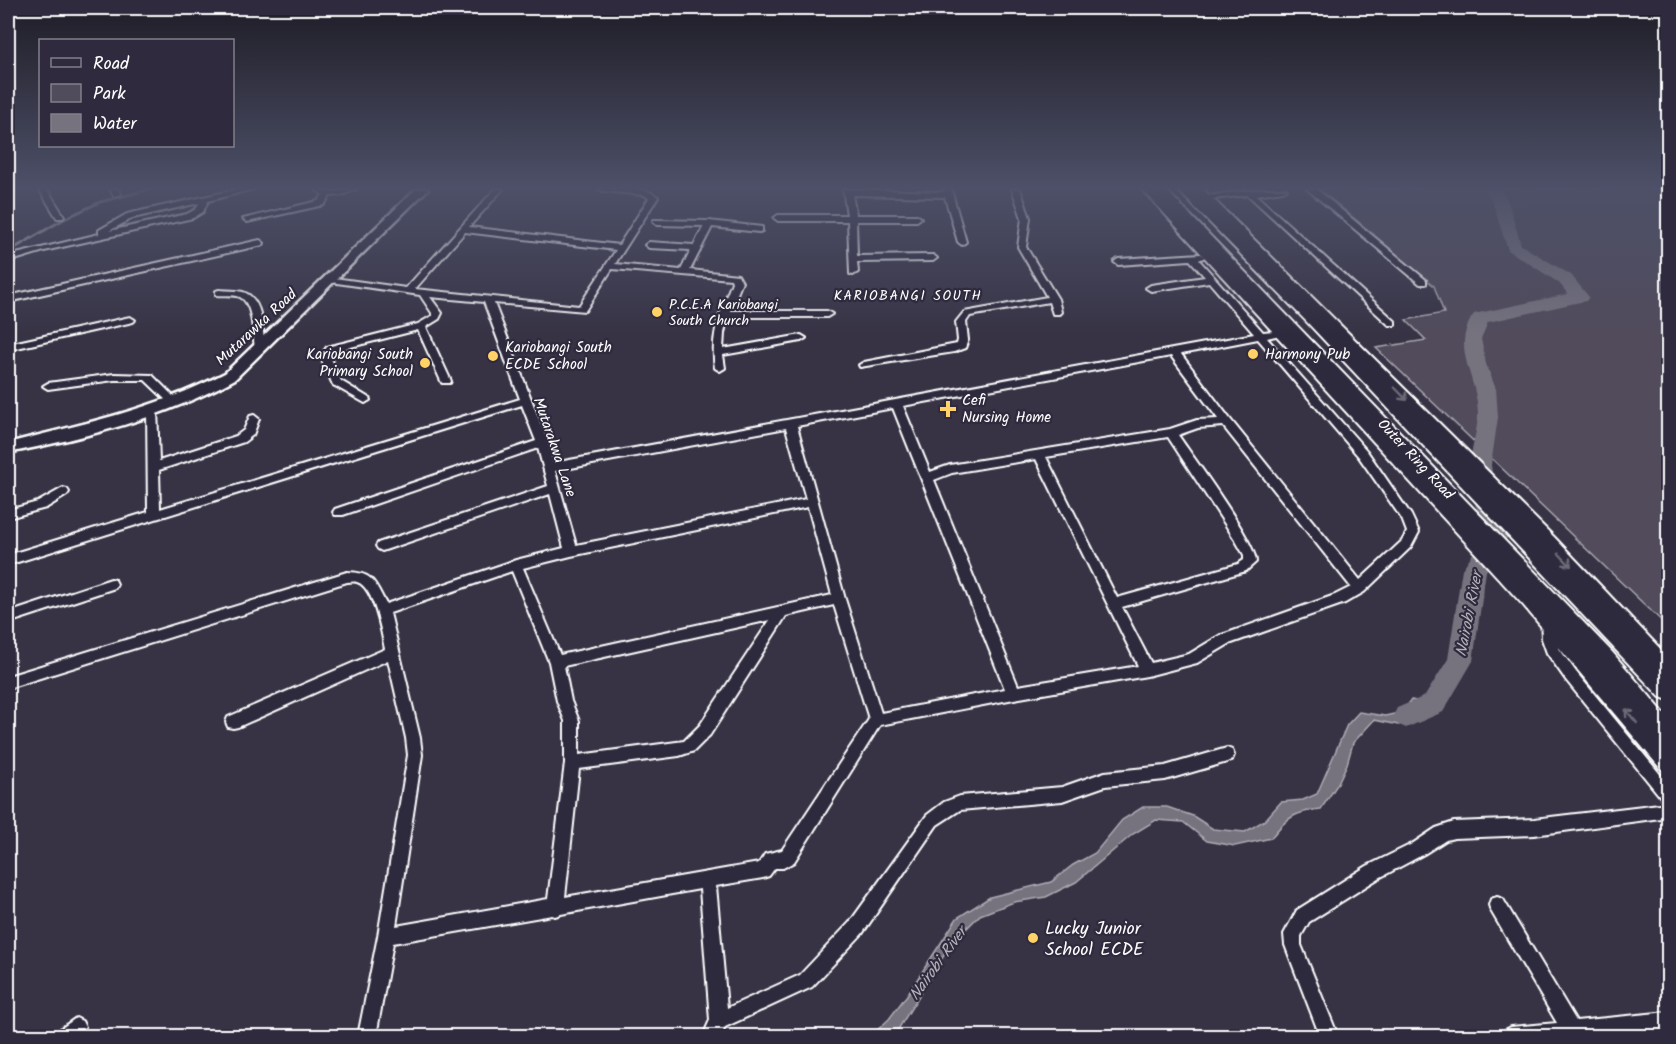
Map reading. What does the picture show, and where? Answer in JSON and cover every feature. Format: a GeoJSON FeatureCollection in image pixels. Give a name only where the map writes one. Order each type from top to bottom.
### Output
{"type":"FeatureCollection","features":[{"type":"Feature","properties":{"kind":"main road"},"geometry":{"type":"LineString","coordinates":[[1193,238],[1210,256],[1244,279]]}},
{"type":"Feature","properties":{"kind":"main road","name":"Outer Ring Road"},"geometry":{"type":"LineString","coordinates":[[1205,238],[1448,494],[1517,576],[1548,620],[1668,761]]}},
{"type":"Feature","properties":{"kind":"main road","name":"Outer Ring Road"},"geometry":{"type":"LineString","coordinates":[[1235,238],[1461,457],[1668,690]]}},
{"type":"Feature","properties":{"kind":"main road","name":"Outer Ring Road"},"geometry":{"type":"LineString","coordinates":[[1243,238],[1345,344],[1466,479],[1522,527],[1668,670]]}},
{"type":"Feature","properties":{"kind":"main road","name":"Outer Ring Road"},"geometry":{"type":"LineString","coordinates":[[1210,256],[1451,516],[1604,659],[1668,735]]}},
{"type":"Feature","properties":{"kind":"main road"},"geometry":{"type":"LineString","coordinates":[[1410,453],[1421,484]]}},
{"type":"Feature","properties":{"kind":"street"},"geometry":{"type":"LineString","coordinates":[[8,259],[93,238]]}},
{"type":"Feature","properties":{"kind":"street","name":"Mutarawka Road"},"geometry":{"type":"LineString","coordinates":[[8,448],[152,410],[213,387],[230,376],[260,348],[372,238]]}},
{"type":"Feature","properties":{"kind":"street"},"geometry":{"type":"LineString","coordinates":[[408,291],[455,238]]}},
{"type":"Feature","properties":{"kind":"street"},"geometry":{"type":"LineString","coordinates":[[531,238],[622,248]]}},
{"type":"Feature","properties":{"kind":"street"},"geometry":{"type":"LineString","coordinates":[[330,279],[423,293],[582,309],[628,238]]}},
{"type":"Feature","properties":{"kind":"street"},"geometry":{"type":"LineString","coordinates":[[685,272],[702,238]]}},
{"type":"Feature","properties":{"kind":"street"},"geometry":{"type":"LineString","coordinates":[[852,238],[853,272]]}},
{"type":"Feature","properties":{"kind":"street"},"geometry":{"type":"LineString","coordinates":[[961,238],[962,242]]}},
{"type":"Feature","properties":{"kind":"street"},"geometry":{"type":"LineString","coordinates":[[1023,238],[1022,247],[1053,299],[1056,312]]}},
{"type":"Feature","properties":{"kind":"street"},"geometry":{"type":"LineString","coordinates":[[1299,238],[1392,323]]}},
{"type":"Feature","properties":{"kind":"street"},"geometry":{"type":"LineString","coordinates":[[1370,238],[1423,282]]}},
{"type":"Feature","properties":{"kind":"street"},"geometry":{"type":"LineString","coordinates":[[8,299],[260,243]]}},
{"type":"Feature","properties":{"kind":"street"},"geometry":{"type":"LineString","coordinates":[[649,245],[697,248]]}},
{"type":"Feature","properties":{"kind":"street"},"geometry":{"type":"LineString","coordinates":[[1118,262],[1210,256]]}},
{"type":"Feature","properties":{"kind":"street"},"geometry":{"type":"LineString","coordinates":[[853,259],[933,258]]}},
{"type":"Feature","properties":{"kind":"street"},"geometry":{"type":"LineString","coordinates":[[386,936],[763,870],[771,860],[783,860],[788,856],[876,720],[1147,670],[1192,659],[1224,640],[1340,598],[1359,588],[1407,544],[1413,532],[1407,518],[1363,454],[1193,258]]}},
{"type":"Feature","properties":{"kind":"street"},"geometry":{"type":"LineString","coordinates":[[608,266],[731,276],[737,279],[717,334],[720,368]]}},
{"type":"Feature","properties":{"kind":"street"},"geometry":{"type":"LineString","coordinates":[[1151,288],[1211,279]]}},
{"type":"Feature","properties":{"kind":"street"},"geometry":{"type":"LineString","coordinates":[[219,293],[240,294],[248,299],[252,305],[260,348]]}},
{"type":"Feature","properties":{"kind":"street"},"geometry":{"type":"LineString","coordinates":[[364,400],[334,379],[325,356],[327,352],[421,326],[437,316],[423,293]]}},
{"type":"Feature","properties":{"kind":"street"},"geometry":{"type":"LineString","coordinates":[[864,365],[954,349],[961,346],[963,340],[961,322],[967,314],[1053,299]]}},
{"type":"Feature","properties":{"kind":"street","name":"Mutarakwa Lane"},"geometry":{"type":"LineString","coordinates":[[488,300],[524,401],[542,443],[571,551]]}},
{"type":"Feature","properties":{"kind":"street"},"geometry":{"type":"LineString","coordinates":[[723,314],[827,314]]}},
{"type":"Feature","properties":{"kind":"street"},"geometry":{"type":"LineString","coordinates":[[8,347],[130,320]]}},
{"type":"Feature","properties":{"kind":"street"},"geometry":{"type":"LineString","coordinates":[[421,326],[446,381]]}},
{"type":"Feature","properties":{"kind":"street"},"geometry":{"type":"LineString","coordinates":[[550,468],[791,425],[1281,332]]}},
{"type":"Feature","properties":{"kind":"street"},"geometry":{"type":"LineString","coordinates":[[717,353],[801,338]]}},
{"type":"Feature","properties":{"kind":"street"},"geometry":{"type":"LineString","coordinates":[[1174,352],[1226,422],[1359,588]]}},
{"type":"Feature","properties":{"kind":"street"},"geometry":{"type":"LineString","coordinates":[[48,386],[114,377],[148,377],[174,402]]}},
{"type":"Feature","properties":{"kind":"street"},"geometry":{"type":"LineString","coordinates":[[8,560],[524,401]]}},
{"type":"Feature","properties":{"kind":"street"},"geometry":{"type":"LineString","coordinates":[[897,404],[1014,693]]}},
{"type":"Feature","properties":{"kind":"street"},"geometry":{"type":"LineString","coordinates":[[152,410],[154,515]]}},
{"type":"Feature","properties":{"kind":"street"},"geometry":{"type":"LineString","coordinates":[[154,467],[240,439],[249,432],[254,419]]}},
{"type":"Feature","properties":{"kind":"street"},"geometry":{"type":"LineString","coordinates":[[928,478],[950,469],[1171,432],[1197,424],[1226,422]]}},
{"type":"Feature","properties":{"kind":"street"},"geometry":{"type":"LineString","coordinates":[[791,425],[839,599],[876,720]]}},
{"type":"Feature","properties":{"kind":"street"},"geometry":{"type":"LineString","coordinates":[[1114,604],[1242,568],[1250,562],[1246,546],[1171,432]]}},
{"type":"Feature","properties":{"kind":"street"},"geometry":{"type":"LineString","coordinates":[[339,512],[542,443]]}},
{"type":"Feature","properties":{"kind":"street"},"geometry":{"type":"LineString","coordinates":[[1039,454],[1147,670]]}},
{"type":"Feature","properties":{"kind":"street"},"geometry":{"type":"LineString","coordinates":[[382,546],[555,488]]}},
{"type":"Feature","properties":{"kind":"street"},"geometry":{"type":"LineString","coordinates":[[8,514],[42,505],[63,492]]}},
{"type":"Feature","properties":{"kind":"street"},"geometry":{"type":"LineString","coordinates":[[383,610],[516,565],[571,551],[812,502]]}},
{"type":"Feature","properties":{"kind":"street"},"geometry":{"type":"LineString","coordinates":[[516,565],[556,662],[572,721],[572,763],[555,908]]}},
{"type":"Feature","properties":{"kind":"street"},"geometry":{"type":"LineString","coordinates":[[8,682],[347,577],[359,577],[368,582],[383,610],[415,755],[386,936],[366,1036]]}},
{"type":"Feature","properties":{"kind":"street"},"geometry":{"type":"LineString","coordinates":[[8,618],[111,584]]}},
{"type":"Feature","properties":{"kind":"street"},"geometry":{"type":"LineString","coordinates":[[556,662],[839,599]]}},
{"type":"Feature","properties":{"kind":"street"},"geometry":{"type":"LineString","coordinates":[[572,763],[689,746],[705,730],[782,612]]}},
{"type":"Feature","properties":{"kind":"street"},"geometry":{"type":"LineString","coordinates":[[1548,620],[1549,639],[1559,658],[1668,795]]}},
{"type":"Feature","properties":{"kind":"street"},"geometry":{"type":"LineString","coordinates":[[233,722],[393,652]]}},
{"type":"Feature","properties":{"kind":"street"},"geometry":{"type":"LineString","coordinates":[[707,879],[716,1029],[806,981],[834,954],[856,928],[932,820],[949,807],[969,802],[1062,794],[1105,779],[1165,773],[1227,755]]}},
{"type":"Feature","properties":{"kind":"street"},"geometry":{"type":"LineString","coordinates":[[1329,1036],[1293,945],[1292,934],[1303,916],[1373,872],[1449,831],[1534,827],[1668,810]]}},
{"type":"Feature","properties":{"kind":"street"},"geometry":{"type":"LineString","coordinates":[[1497,905],[1572,1030]]}},
{"type":"Feature","properties":{"kind":"street"},"geometry":{"type":"LineString","coordinates":[[1511,1036],[1668,1021]]}},
{"type":"Feature","properties":{"kind":"green space"},"geometry":{"type":"Polygon","coordinates":[[[1377,238],[1668,238],[1668,627],[1376,348],[1426,340],[1406,320],[1444,313],[1434,286],[1377,238]]]}},
{"type":"Feature","properties":{"kind":"water"},"geometry":{"type":"Polygon","coordinates":[[[1411,700],[1434,704],[1422,720],[1398,725],[1374,720],[1353,743],[1347,764],[1337,785],[1321,809],[1292,817],[1271,838],[1235,846],[1207,841],[1183,822],[1156,820],[1133,834],[1076,882],[1046,897],[1014,902],[980,915],[951,944],[894,1036],[871,1036],[889,1019],[907,995],[957,918],[990,897],[1051,882],[1073,865],[1095,853],[1122,820],[1143,807],[1167,807],[1193,816],[1213,829],[1245,832],[1265,820],[1281,802],[1303,800],[1317,794],[1347,725],[1359,712],[1385,716],[1403,712],[1411,700]]]}},
{"type":"Feature","properties":{"kind":"waterway"},"geometry":{"type":"LineString","coordinates":[[8,252],[32,238]]}},
{"type":"Feature","properties":{"kind":"waterway","name":"Nairobi River"},"geometry":{"type":"LineString","coordinates":[[1406,716],[1434,704],[1460,661],[1474,569],[1500,532],[1486,510],[1480,465],[1488,417],[1486,389],[1476,364],[1472,339],[1480,318],[1580,297],[1565,279],[1514,247],[1511,238]]}},
{"type":"Feature","properties":{"kind":"place","name":"P.C.E.A Kariobangi South Church"},"geometry":{"type":"Point","coordinates":[657,312]}},
{"type":"Feature","properties":{"kind":"place","name":"Harmony Pub"},"geometry":{"type":"Point","coordinates":[1253,354]}},
{"type":"Feature","properties":{"kind":"place","name":"Kariobangi South ECDE School"},"geometry":{"type":"Point","coordinates":[493,356]}},
{"type":"Feature","properties":{"kind":"place","name":"Kariobangi South Primary School"},"geometry":{"type":"Point","coordinates":[425,363]}},
{"type":"Feature","properties":{"kind":"place","name":"Cefi Nursing Home"},"geometry":{"type":"Point","coordinates":[948,409]}},
{"type":"Feature","properties":{"kind":"place","name":"Lucky Junior School ECDE"},"geometry":{"type":"Point","coordinates":[1033,938]}},
{"type":"Feature","properties":{"kind":"district","name":"KARIOBANGI SOUTH"},"geometry":{"type":"Point","coordinates":[908,295]}}]}
